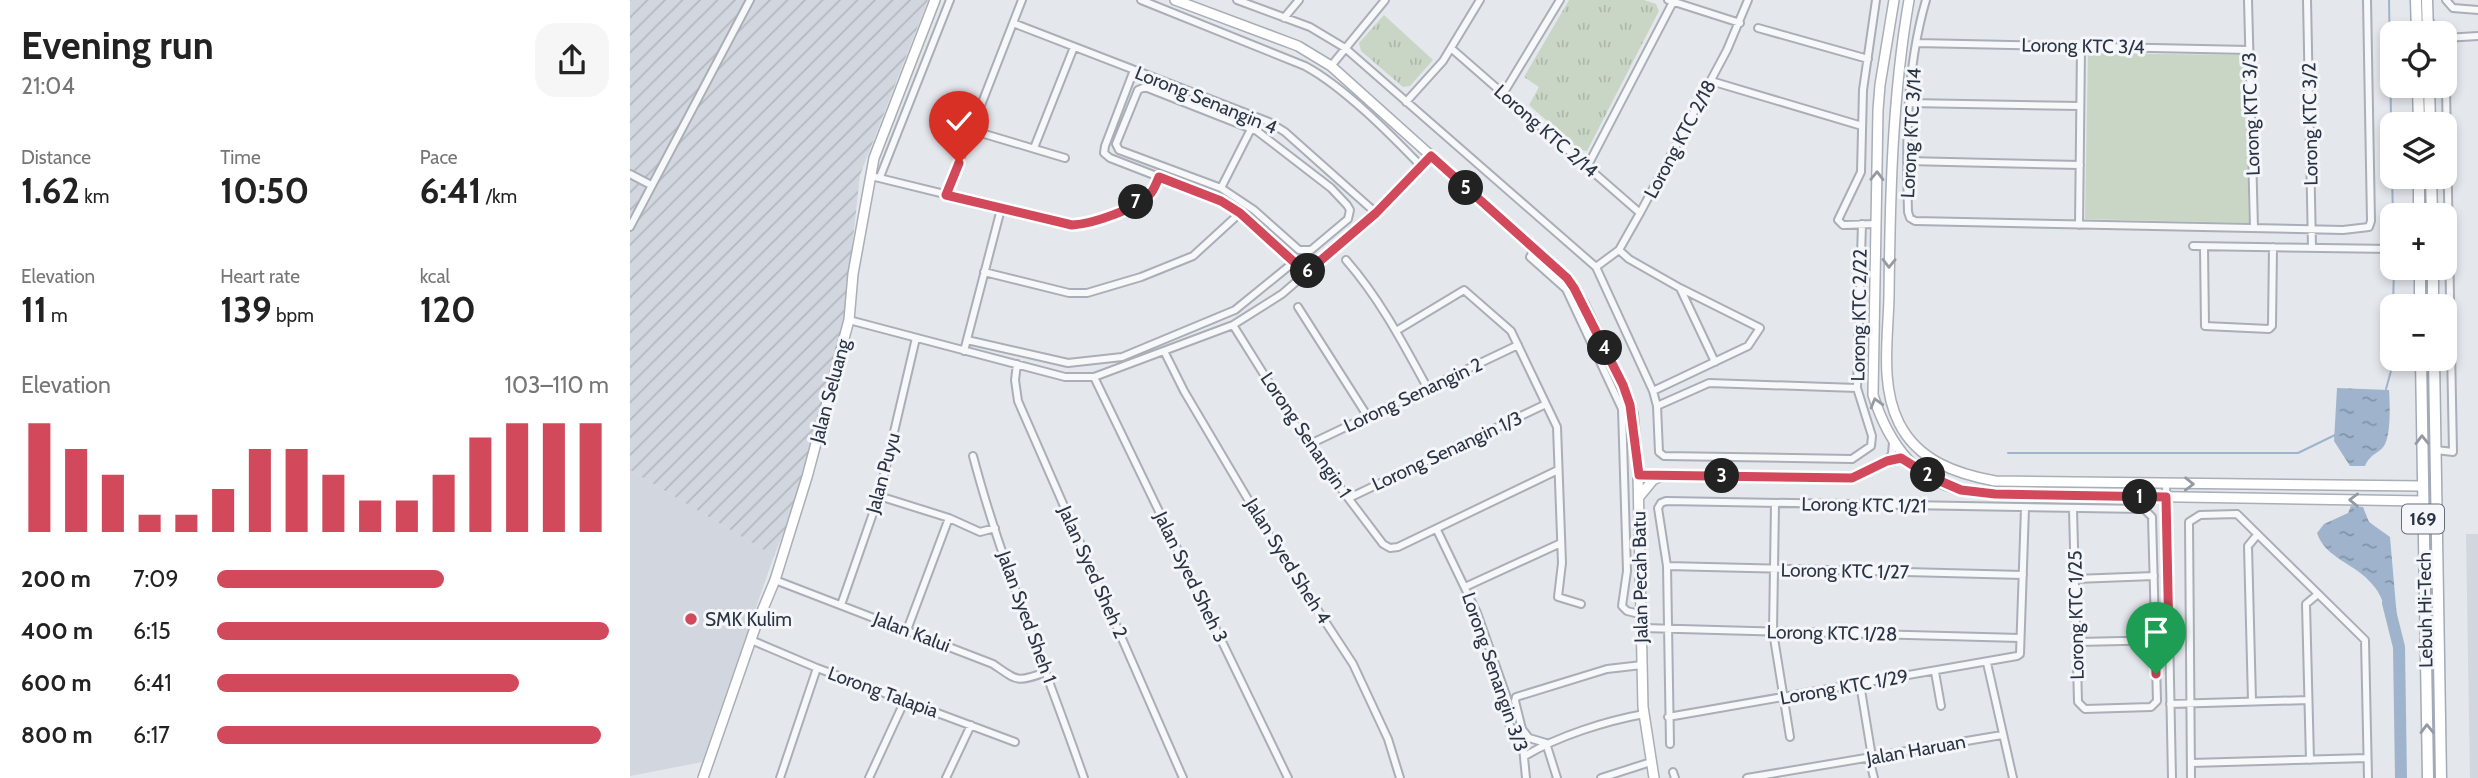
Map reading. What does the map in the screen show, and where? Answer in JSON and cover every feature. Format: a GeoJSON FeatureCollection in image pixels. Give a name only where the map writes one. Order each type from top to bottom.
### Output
{"type":"FeatureCollection","features":[{"type":"Feature","properties":{"kind":"main road"},"geometry":{"type":"LineString","coordinates":[[2417,0],[2417,21]]}},
{"type":"Feature","properties":{"kind":"main road"},"geometry":{"type":"LineString","coordinates":[[2427,0],[2428,21]]}},
{"type":"Feature","properties":{"kind":"main road","name":"Lebuh Hi-Tech"},"geometry":{"type":"LineString","coordinates":[[2421,371],[2428,778]]}},
{"type":"Feature","properties":{"kind":"main road","name":"Lebuh Hi-Tech"},"geometry":{"type":"LineString","coordinates":[[2434,371],[2441,778]]}},
{"type":"Feature","properties":{"kind":"main road"},"geometry":{"type":"LineString","coordinates":[[2426,680],[2439,675]]}},
{"type":"Feature","properties":{"kind":"street"},"geometry":{"type":"LineString","coordinates":[[630,227],[750,0]]}},
{"type":"Feature","properties":{"kind":"street","name":"Jalan Seluang"},"geometry":{"type":"LineString","coordinates":[[703,778],[775,580],[821,428],[849,320],[853,274],[876,176],[874,158],[935,0]]}},
{"type":"Feature","properties":{"kind":"street"},"geometry":{"type":"LineString","coordinates":[[950,0],[876,176],[1072,225],[1087,225],[1129,207],[1151,193],[1159,177]]}},
{"type":"Feature","properties":{"kind":"street"},"geometry":{"type":"LineString","coordinates":[[946,195],[1022,0]]}},
{"type":"Feature","properties":{"kind":"street"},"geometry":{"type":"LineString","coordinates":[[1141,0],[1320,74],[1421,166]]}},
{"type":"Feature","properties":{"kind":"street","name":"Jalan Pecah Batu"},"geometry":{"type":"LineString","coordinates":[[1175,0],[1298,46],[1331,66],[1567,278],[1574,288],[1623,385],[1633,414],[1639,475],[1644,714],[1654,778]]}},
{"type":"Feature","properties":{"kind":"street"},"geometry":{"type":"LineString","coordinates":[[1237,0],[1250,2],[1310,27],[1345,48],[1596,267],[1653,391],[1657,407],[1709,383],[1857,388]]}},
{"type":"Feature","properties":{"kind":"street"},"geometry":{"type":"LineString","coordinates":[[1284,18],[1299,0]]}},
{"type":"Feature","properties":{"kind":"street"},"geometry":{"type":"LineString","coordinates":[[1331,66],[1385,0]]}},
{"type":"Feature","properties":{"kind":"street"},"geometry":{"type":"LineString","coordinates":[[1406,102],[1452,49],[1480,0]]}},
{"type":"Feature","properties":{"kind":"street"},"geometry":{"type":"LineString","coordinates":[[1503,94],[1560,0]]}},
{"type":"Feature","properties":{"kind":"street","name":"Lorong KTC 2/18"},"geometry":{"type":"LineString","coordinates":[[1596,267],[1619,250],[1711,81],[1740,23],[1748,0]]}},
{"type":"Feature","properties":{"kind":"street"},"geometry":{"type":"LineString","coordinates":[[1876,0],[1863,90],[1861,172],[1838,220],[1843,225],[1877,224]]}},
{"type":"Feature","properties":{"kind":"street"},"geometry":{"type":"LineString","coordinates":[[1894,0],[1880,85],[1872,395],[1884,427],[1899,452],[1933,478],[1961,490],[1995,494],[2423,501]]}},
{"type":"Feature","properties":{"kind":"street"},"geometry":{"type":"LineString","coordinates":[[1909,0],[1897,88],[1890,220],[1887,386],[1899,424],[1910,439],[1934,461],[1949,470],[1995,481],[2422,486]]}},
{"type":"Feature","properties":{"kind":"street","name":"Lorong KTC 3/14"},"geometry":{"type":"LineString","coordinates":[[1926,0],[1909,103],[1910,218],[1915,221],[2079,225]]}},
{"type":"Feature","properties":{"kind":"street","name":"Lorong KTC 3/3"},"geometry":{"type":"LineString","coordinates":[[2248,0],[2254,228]]}},
{"type":"Feature","properties":{"kind":"street","name":"Lorong KTC 3/2"},"geometry":{"type":"LineString","coordinates":[[2307,0],[2312,247]]}},
{"type":"Feature","properties":{"kind":"street"},"geometry":{"type":"LineString","coordinates":[[2081,47],[2079,225],[2364,229],[2371,221],[2367,0]]}},
{"type":"Feature","properties":{"kind":"street"},"geometry":{"type":"LineString","coordinates":[[2446,0],[2453,8],[2478,10]]}},
{"type":"Feature","properties":{"kind":"street"},"geometry":{"type":"LineString","coordinates":[[1587,167],[1671,1],[1740,23]]}},
{"type":"Feature","properties":{"kind":"street"},"geometry":{"type":"LineString","coordinates":[[2428,17],[2430,21]]}},
{"type":"Feature","properties":{"kind":"street","name":"Lorong Senangin 4"},"geometry":{"type":"LineString","coordinates":[[1013,23],[1269,122],[1285,132],[1376,213]]}},
{"type":"Feature","properties":{"kind":"street"},"geometry":{"type":"LineString","coordinates":[[1758,28],[1868,60]]}},
{"type":"Feature","properties":{"kind":"street"},"geometry":{"type":"LineString","coordinates":[[2457,37],[2478,36]]}},
{"type":"Feature","properties":{"kind":"street","name":"Lorong KTC 3/4"},"geometry":{"type":"LineString","coordinates":[[1917,43],[2249,50]]}},
{"type":"Feature","properties":{"kind":"street"},"geometry":{"type":"LineString","coordinates":[[1034,148],[1074,47]]}},
{"type":"Feature","properties":{"kind":"street","name":"Lorong KTC 2/14"},"geometry":{"type":"LineString","coordinates":[[1452,49],[1640,213]]}},
{"type":"Feature","properties":{"kind":"street"},"geometry":{"type":"LineString","coordinates":[[1134,70],[1104,153],[1110,158],[1221,201],[1240,213],[1306,273]]}},
{"type":"Feature","properties":{"kind":"street"},"geometry":{"type":"LineString","coordinates":[[1711,81],[1862,127]]}},
{"type":"Feature","properties":{"kind":"street"},"geometry":{"type":"LineString","coordinates":[[1170,97],[1174,86]]}},
{"type":"Feature","properties":{"kind":"street"},"geometry":{"type":"LineString","coordinates":[[1141,88],[1170,97],[1251,129],[1278,145],[1331,188],[1350,210],[1348,219],[1311,250],[1299,250],[1254,210],[1221,188],[1119,150],[1116,146],[1138,90],[1141,88]]}},
{"type":"Feature","properties":{"kind":"street"},"geometry":{"type":"LineString","coordinates":[[1909,103],[2080,106]]}},
{"type":"Feature","properties":{"kind":"street"},"geometry":{"type":"LineString","coordinates":[[1221,188],[1251,129]]}},
{"type":"Feature","properties":{"kind":"street"},"geometry":{"type":"LineString","coordinates":[[971,130],[1065,158]]}},
{"type":"Feature","properties":{"kind":"street"},"geometry":{"type":"LineString","coordinates":[[849,320],[1065,377],[1094,377],[1233,325],[1282,294],[1376,213],[1431,156]]}},
{"type":"Feature","properties":{"kind":"street"},"geometry":{"type":"LineString","coordinates":[[1142,170],[1146,160]]}},
{"type":"Feature","properties":{"kind":"street"},"geometry":{"type":"LineString","coordinates":[[1908,161],[2080,165]]}},
{"type":"Feature","properties":{"kind":"street"},"geometry":{"type":"LineString","coordinates":[[630,174],[651,185]]}},
{"type":"Feature","properties":{"kind":"street"},"geometry":{"type":"LineString","coordinates":[[1331,188],[1338,180]]}},
{"type":"Feature","properties":{"kind":"street"},"geometry":{"type":"LineString","coordinates":[[2436,450],[2453,453],[2447,189]]}},
{"type":"Feature","properties":{"kind":"street"},"geometry":{"type":"LineString","coordinates":[[964,351],[1001,209]]}},
{"type":"Feature","properties":{"kind":"street"},"geometry":{"type":"LineString","coordinates":[[984,272],[1069,293],[1087,293],[1141,277],[1193,256],[1240,213]]}},
{"type":"Feature","properties":{"kind":"street","name":"Lorong KTC 2/22"},"geometry":{"type":"LineString","coordinates":[[1657,407],[1659,452],[1664,456],[1852,459],[1871,446],[1872,436],[1857,388],[1862,224]]}},
{"type":"Feature","properties":{"kind":"street"},"geometry":{"type":"LineString","coordinates":[[1274,244],[1281,234]]}},
{"type":"Feature","properties":{"kind":"street"},"geometry":{"type":"LineString","coordinates":[[2193,246],[2380,249]]}},
{"type":"Feature","properties":{"kind":"street"},"geometry":{"type":"LineString","coordinates":[[2204,247],[2203,323],[2206,327],[2272,328],[2273,247]]}},
{"type":"Feature","properties":{"kind":"street"},"geometry":{"type":"LineString","coordinates":[[1534,250],[1530,257],[1568,293],[1622,409],[1627,571],[1622,606],[1627,611],[1643,615]]}},
{"type":"Feature","properties":{"kind":"street"},"geometry":{"type":"LineString","coordinates":[[1619,250],[1629,259],[1680,288],[1759,328],[1748,345],[1653,391]]}},
{"type":"Feature","properties":{"kind":"street"},"geometry":{"type":"LineString","coordinates":[[1346,260],[1396,331],[1427,388]]}},
{"type":"Feature","properties":{"kind":"street"},"geometry":{"type":"LineString","coordinates":[[967,340],[1068,363],[1122,357],[1235,310],[1294,262]]}},
{"type":"Feature","properties":{"kind":"street"},"geometry":{"type":"LineString","coordinates":[[1680,288],[1715,362]]}},
{"type":"Feature","properties":{"kind":"street"},"geometry":{"type":"LineString","coordinates":[[1396,331],[1464,290],[1511,331],[1557,427],[1562,563],[1558,597],[1581,604]]}},
{"type":"Feature","properties":{"kind":"street"},"geometry":{"type":"LineString","coordinates":[[1298,307],[1368,417]]}},
{"type":"Feature","properties":{"kind":"street","name":"Lorong Senangin 1"},"geometry":{"type":"LineString","coordinates":[[1233,325],[1308,445],[1383,544],[1390,548],[1398,547],[1437,530]]}},
{"type":"Feature","properties":{"kind":"street","name":"Jalan Puyu"},"geometry":{"type":"LineString","coordinates":[[841,605],[879,496],[916,338]]}},
{"type":"Feature","properties":{"kind":"street","name":"Lorong Senangin 2"},"geometry":{"type":"LineString","coordinates":[[1308,445],[1518,345]]}},
{"type":"Feature","properties":{"kind":"street","name":"Jalan Syed Sheh 4"},"geometry":{"type":"LineString","coordinates":[[1164,351],[1184,391],[1275,545],[1353,664],[1388,739],[1400,778]]}},
{"type":"Feature","properties":{"kind":"street","name":"Jalan Syed Sheh 2"},"geometry":{"type":"LineString","coordinates":[[1017,364],[1014,380],[1018,401],[1183,778]]}},
{"type":"Feature","properties":{"kind":"street","name":"Jalan Syed Sheh 3"},"geometry":{"type":"LineString","coordinates":[[1094,377],[1288,778]]}},
{"type":"Feature","properties":{"kind":"street","name":"Lorong Senangin 1/3"},"geometry":{"type":"LineString","coordinates":[[1349,498],[1546,404]]}},
{"type":"Feature","properties":{"kind":"street"},"geometry":{"type":"LineString","coordinates":[[1887,461],[1892,454],[1893,442]]}},
{"type":"Feature","properties":{"kind":"street","name":"Jalan Syed Sheh 1"},"geometry":{"type":"LineString","coordinates":[[973,456],[995,528],[1084,778]]}},
{"type":"Feature","properties":{"kind":"street"},"geometry":{"type":"LineString","coordinates":[[1639,475],[1852,478],[1887,461],[1901,458],[1912,463]]}},
{"type":"Feature","properties":{"kind":"street"},"geometry":{"type":"LineString","coordinates":[[1437,530],[1558,470]]}},
{"type":"Feature","properties":{"kind":"street"},"geometry":{"type":"LineString","coordinates":[[1639,497],[1653,480],[1663,475]]}},
{"type":"Feature","properties":{"kind":"street"},"geometry":{"type":"LineString","coordinates":[[2166,484],[2172,778]]}},
{"type":"Feature","properties":{"kind":"street"},"geometry":{"type":"LineString","coordinates":[[879,496],[949,518],[979,532],[995,528]]}},
{"type":"Feature","properties":{"kind":"street","name":"Lorong KTC 1/21"},"geometry":{"type":"LineString","coordinates":[[1670,744],[1667,566],[1658,508],[1666,501],[2144,509],[2152,517],[2155,640]]}},
{"type":"Feature","properties":{"kind":"street"},"geometry":{"type":"LineString","coordinates":[[1775,504],[1773,632],[1790,737]]}},
{"type":"Feature","properties":{"kind":"street"},"geometry":{"type":"LineString","coordinates":[[2020,638],[2025,508]]}},
{"type":"Feature","properties":{"kind":"street","name":"Lorong KTC 1/25"},"geometry":{"type":"LineString","coordinates":[[2073,509],[2078,702],[2085,709],[2151,707],[2157,701],[2155,640]]}},
{"type":"Feature","properties":{"kind":"street"},"geometry":{"type":"LineString","coordinates":[[2191,778],[2189,522],[2200,515],[2236,514],[2365,640],[2368,778]]}},
{"type":"Feature","properties":{"kind":"street"},"geometry":{"type":"LineString","coordinates":[[907,630],[949,518]]}},
{"type":"Feature","properties":{"kind":"street","name":"Lorong Senangin 3/3"},"geometry":{"type":"LineString","coordinates":[[1437,530],[1477,613],[1507,698],[1510,724],[1525,756],[1526,778]]}},
{"type":"Feature","properties":{"kind":"street"},"geometry":{"type":"LineString","coordinates":[[2252,701],[2248,546],[2257,535]]}},
{"type":"Feature","properties":{"kind":"street"},"geometry":{"type":"LineString","coordinates":[[1465,587],[1560,543]]}},
{"type":"Feature","properties":{"kind":"street","name":"Lorong KTC 1/27"},"geometry":{"type":"LineString","coordinates":[[1667,566],[2023,575]]}},
{"type":"Feature","properties":{"kind":"street"},"geometry":{"type":"LineString","coordinates":[[2075,579],[2154,576]]}},
{"type":"Feature","properties":{"kind":"street","name":"Jalan Kalui"},"geometry":{"type":"LineString","coordinates":[[775,580],[993,664],[1014,678],[1027,679],[1046,672]]}},
{"type":"Feature","properties":{"kind":"street"},"geometry":{"type":"LineString","coordinates":[[2310,760],[2306,604],[2318,594]]}},
{"type":"Feature","properties":{"kind":"street","name":"Lorong KTC 1/28"},"geometry":{"type":"LineString","coordinates":[[1643,628],[2020,638]]}},
{"type":"Feature","properties":{"kind":"street","name":"Lorong KTC 1/29"},"geometry":{"type":"LineString","coordinates":[[1668,717],[2014,658],[2020,654],[2020,638]]}},
{"type":"Feature","properties":{"kind":"street","name":"Lorong Talapia"},"geometry":{"type":"LineString","coordinates":[[751,640],[817,668],[1015,741]]}},
{"type":"Feature","properties":{"kind":"street"},"geometry":{"type":"LineString","coordinates":[[2077,642],[2169,640]]}},
{"type":"Feature","properties":{"kind":"street"},"geometry":{"type":"LineString","coordinates":[[1987,663],[2013,778]]}},
{"type":"Feature","properties":{"kind":"street","name":"Jalan Pecah Batu"},"geometry":{"type":"LineString","coordinates":[[1546,743],[1529,738],[1522,729],[1516,697],[1607,668],[1642,664]]}},
{"type":"Feature","properties":{"kind":"street"},"geometry":{"type":"LineString","coordinates":[[780,778],[817,668]]}},
{"type":"Feature","properties":{"kind":"street"},"geometry":{"type":"LineString","coordinates":[[1935,672],[1941,706]]}},
{"type":"Feature","properties":{"kind":"street"},"geometry":{"type":"LineString","coordinates":[[1860,684],[1874,778]]}},
{"type":"Feature","properties":{"kind":"street"},"geometry":{"type":"LineString","coordinates":[[869,778],[905,700]]}},
{"type":"Feature","properties":{"kind":"street"},"geometry":{"type":"LineString","coordinates":[[2170,704],[2308,700]]}},
{"type":"Feature","properties":{"kind":"street"},"geometry":{"type":"LineString","coordinates":[[1525,756],[1546,743],[1644,714]]}},
{"type":"Feature","properties":{"kind":"street"},"geometry":{"type":"LineString","coordinates":[[946,778],[971,725]]}},
{"type":"Feature","properties":{"kind":"street","name":"Jalan Haruan"},"geometry":{"type":"LineString","coordinates":[[1748,778],[2002,735]]}},
{"type":"Feature","properties":{"kind":"street"},"geometry":{"type":"LineString","coordinates":[[1546,743],[1558,778]]}},
{"type":"Feature","properties":{"kind":"street"},"geometry":{"type":"LineString","coordinates":[[2191,763],[2367,758]]}},
{"type":"Feature","properties":{"kind":"street"},"geometry":{"type":"LineString","coordinates":[[1601,778],[1651,762]]}},
{"type":"Feature","properties":{"kind":"street"},"geometry":{"type":"LineString","coordinates":[[1806,768],[1808,778]]}},
{"type":"Feature","properties":{"kind":"shaded area"},"geometry":{"type":"Polygon","coordinates":[[[630,0],[928,0],[860,175],[840,342],[789,519],[774,556],[630,470],[630,0]]]}},
{"type":"Feature","properties":{"kind":"shaded area","name":"SMK Kulim"},"geometry":{"type":"Polygon","coordinates":[[[630,470],[774,556],[702,762],[630,776],[630,470]]]}},
{"type":"Feature","properties":{"kind":"shaded area"},"geometry":{"type":"Polygon","coordinates":[[[2466,534],[2478,534],[2478,778],[2470,778],[2466,534]]]}},
{"type":"Feature","properties":{"kind":"green space"},"geometry":{"type":"Polygon","coordinates":[[[1569,0],[1644,0],[1656,4],[1659,11],[1587,151],[1580,150],[1529,105],[1539,87],[1524,77],[1569,0]]]}},
{"type":"Feature","properties":{"kind":"green space"},"geometry":{"type":"Polygon","coordinates":[[[1384,15],[1433,60],[1410,86],[1403,87],[1361,51],[1359,43],[1384,15]]]}},
{"type":"Feature","properties":{"kind":"green space"},"geometry":{"type":"Polygon","coordinates":[[[2088,53],[2244,55],[2249,223],[2085,219],[2088,53]]]}},
{"type":"Feature","properties":{"kind":"water"},"geometry":{"type":"Polygon","coordinates":[[[2337,388],[2389,390],[2388,435],[2384,446],[2365,466],[2350,466],[2334,441],[2337,388]]]}},
{"type":"Feature","properties":{"kind":"water"},"geometry":{"type":"Polygon","coordinates":[[[2351,506],[2363,507],[2369,522],[2390,537],[2397,618],[2388,619],[2382,600],[2372,584],[2327,549],[2317,533],[2324,524],[2348,513],[2351,506]]]}},
{"type":"Feature","properties":{"kind":"waterway"},"geometry":{"type":"LineString","coordinates":[[2389,0],[2391,112]]}},
{"type":"Feature","properties":{"kind":"waterway"},"geometry":{"type":"LineString","coordinates":[[2392,189],[2393,203]]}},
{"type":"Feature","properties":{"kind":"waterway"},"geometry":{"type":"LineString","coordinates":[[2393,294],[2394,280]]}},
{"type":"Feature","properties":{"kind":"waterway"},"geometry":{"type":"LineString","coordinates":[[2386,389],[2391,371]]}},
{"type":"Feature","properties":{"kind":"waterway"},"geometry":{"type":"LineString","coordinates":[[2008,453],[2298,453],[2335,435]]}},
{"type":"Feature","properties":{"kind":"waterway"},"geometry":{"type":"LineString","coordinates":[[2388,603],[2399,647],[2401,778]]}},
{"type":"Feature","properties":{"kind":"place","name":"SMK Kulim"},"geometry":{"type":"Point","coordinates":[691,619]}},
{"type":"Feature","properties":{"kind":"route"},"geometry":{"type":"LineString","coordinates":[[959,163],[946,195],[1072,225],[1087,225],[1129,207],[1151,193],[1159,177],[1221,201],[1240,213],[1306,273],[1376,213],[1431,156],[1567,278],[1574,288],[1623,385],[1630,405],[1639,475],[1852,478],[1887,461],[1901,458],[1947,486],[1961,490],[1995,494],[2166,497],[2169,640],[2155,640],[2156,674]]}}]}
